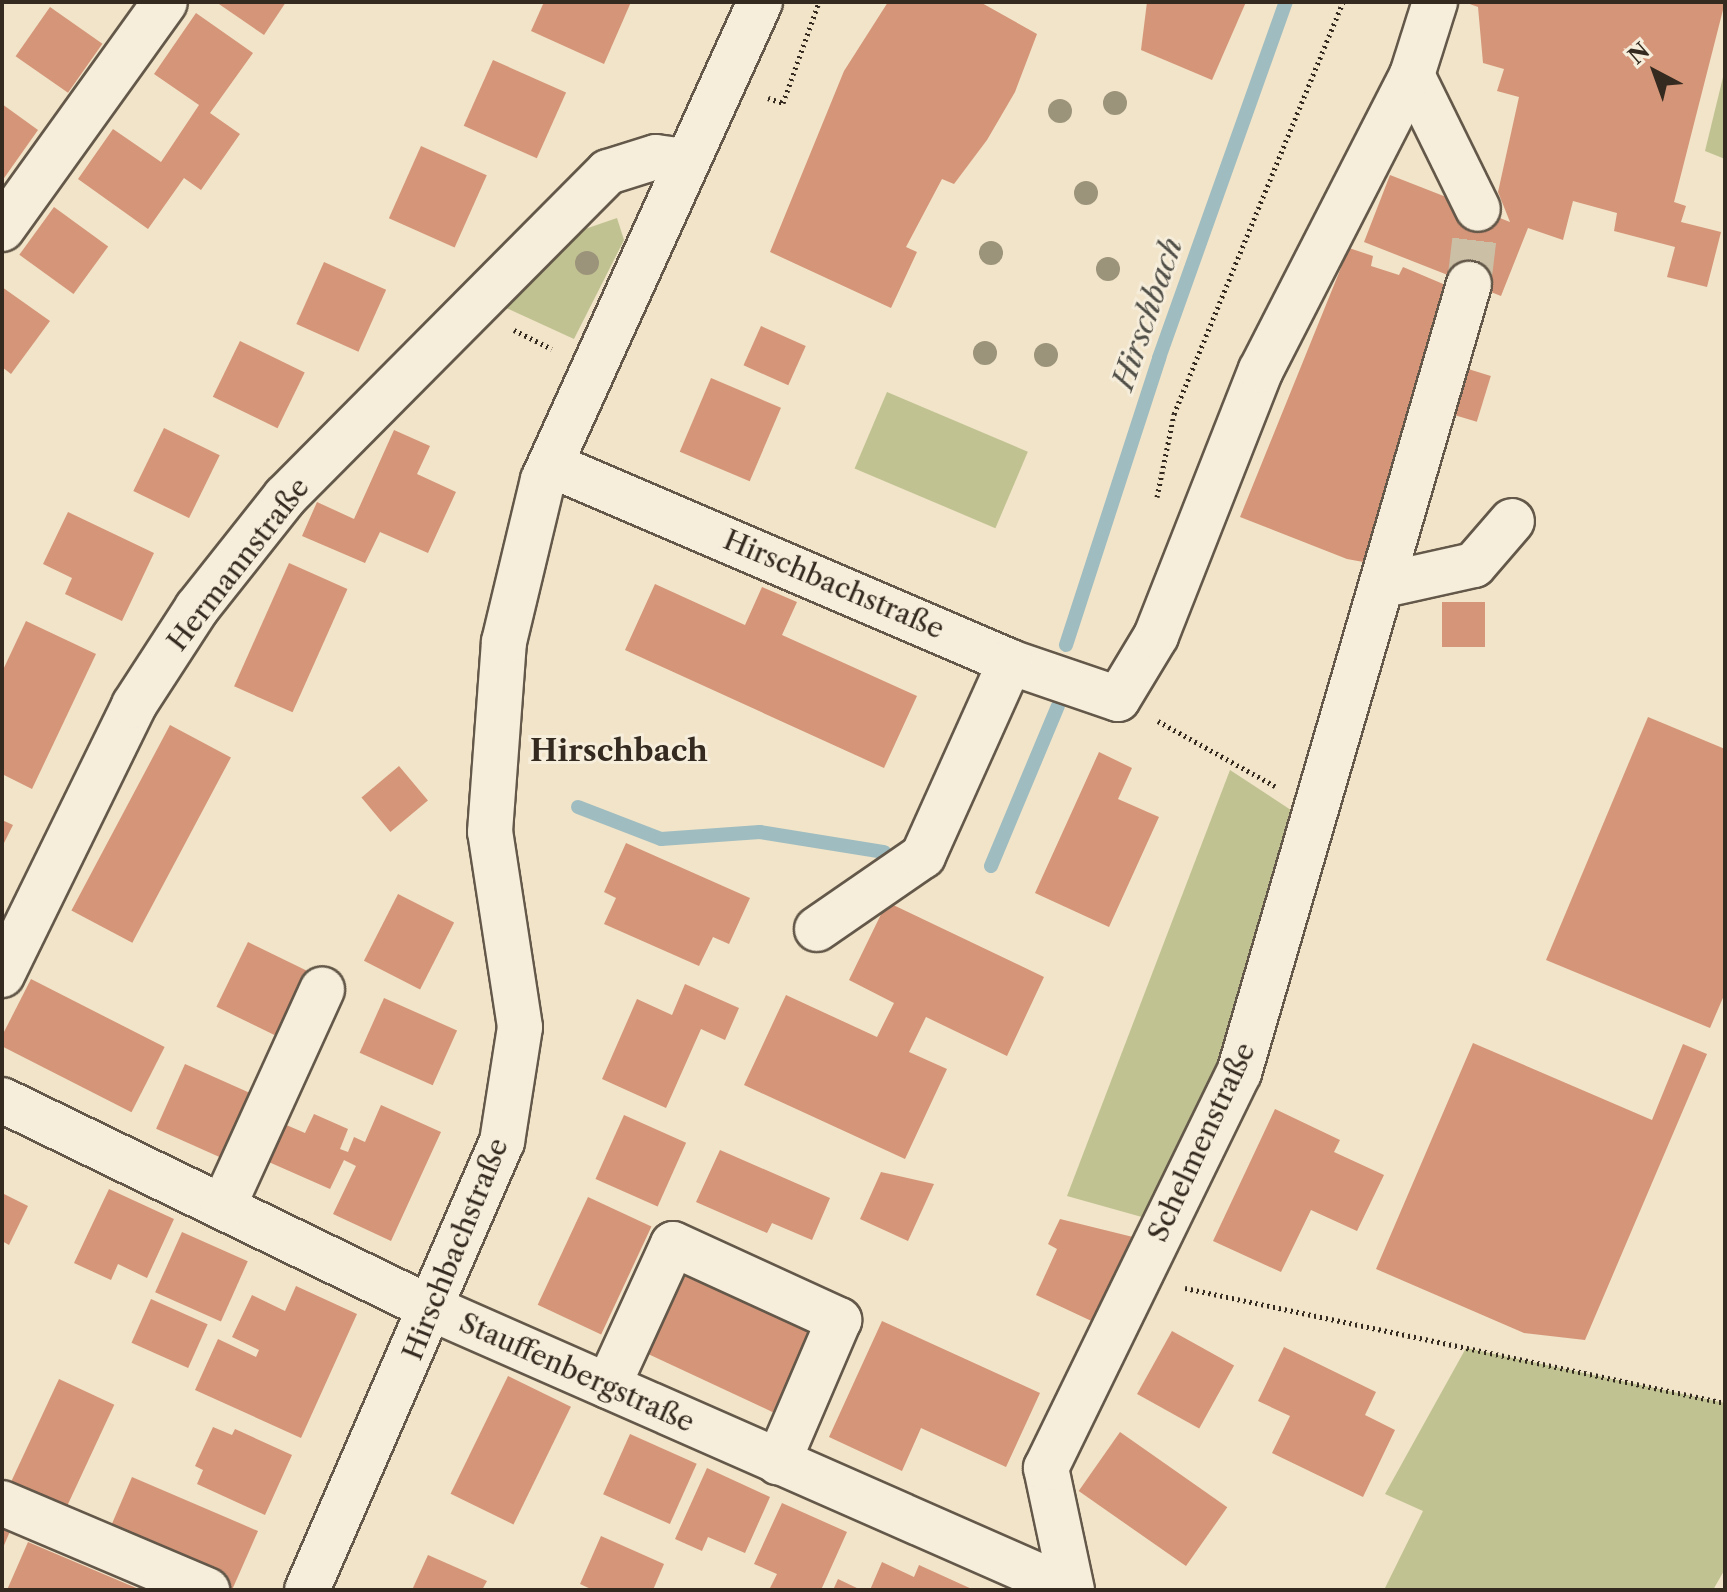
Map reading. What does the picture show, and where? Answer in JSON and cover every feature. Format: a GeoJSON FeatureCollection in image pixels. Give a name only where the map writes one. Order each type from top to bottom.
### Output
{"type":"FeatureCollection","features":[{"type":"Feature","properties":{"kind":"street"},"geometry":{"type":"LineString","coordinates":[[2,229],[165,2]]}},
{"type":"Feature","properties":{"kind":"street","name":"Hirschbachstraße"},"geometry":{"type":"LineString","coordinates":[[307,1590],[433,1309],[502,1142],[520,1027],[490,832],[504,642],[551,465],[685,161],[760,2]]}},
{"type":"Feature","properties":{"kind":"street"},"geometry":{"type":"LineString","coordinates":[[1118,699],[1156,636],[1261,370],[1412,75],[1435,2]]}},
{"type":"Feature","properties":{"kind":"street"},"geometry":{"type":"LineString","coordinates":[[1412,75],[1478,209]]}},
{"type":"Feature","properties":{"kind":"street","name":"Hermannstraße"},"geometry":{"type":"LineString","coordinates":[[2,975],[134,705],[197,608],[285,497],[608,172],[656,157],[685,161]]}},
{"type":"Feature","properties":{"kind":"street","name":"Schelmenstraße"},"geometry":{"type":"LineString","coordinates":[[1072,1590],[1046,1468],[1239,1073],[1384,585],[1469,284]]}},
{"type":"Feature","properties":{"kind":"street","name":"Hirschbachstraße"},"geometry":{"type":"LineString","coordinates":[[551,465],[1010,662],[1118,699]]}},
{"type":"Feature","properties":{"kind":"street"},"geometry":{"type":"LineString","coordinates":[[1384,585],[1474,565],[1512,521]]}},
{"type":"Feature","properties":{"kind":"street"},"geometry":{"type":"LineString","coordinates":[[817,929],[923,856],[1010,662]]}},
{"type":"Feature","properties":{"kind":"street"},"geometry":{"type":"LineString","coordinates":[[223,1207],[322,990]]}},
{"type":"Feature","properties":{"kind":"street","name":"Stauffenbergstraße"},"geometry":{"type":"LineString","coordinates":[[2,1100],[433,1309],[1072,1590]]}},
{"type":"Feature","properties":{"kind":"street"},"geometry":{"type":"LineString","coordinates":[[608,1386],[673,1244],[839,1320],[778,1462]]}},
{"type":"Feature","properties":{"kind":"street"},"geometry":{"type":"LineString","coordinates":[[2,1503],[207,1590]]}},
{"type":"Feature","properties":{"kind":"path"},"geometry":{"type":"LineString","coordinates":[[1154,513],[1174,414],[1343,2]]}},
{"type":"Feature","properties":{"kind":"path"},"geometry":{"type":"LineString","coordinates":[[1118,699],[1318,810]]}},
{"type":"Feature","properties":{"kind":"path"},"geometry":{"type":"LineString","coordinates":[[1138,1278],[1725,1403]]}},
{"type":"Feature","properties":{"kind":"green space"},"geometry":{"type":"Polygon","coordinates":[[[1725,69],[1725,159],[1705,151],[1725,69]]]}},
{"type":"Feature","properties":{"kind":"green space"},"geometry":{"type":"Polygon","coordinates":[[[617,218],[624,240],[574,339],[504,307],[585,229],[617,218]]]}},
{"type":"Feature","properties":{"kind":"green space"},"geometry":{"type":"Polygon","coordinates":[[[887,392],[1028,452],[995,528],[855,468],[887,392]]]}},
{"type":"Feature","properties":{"kind":"green space"},"geometry":{"type":"Polygon","coordinates":[[[1230,770],[1303,818],[1238,1043],[1149,1219],[1067,1196],[1230,770]]]}},
{"type":"Feature","properties":{"kind":"green space"},"geometry":{"type":"Polygon","coordinates":[[[1466,1348],[1725,1403],[1725,1569],[1713,1590],[1384,1590],[1423,1511],[1385,1494],[1466,1348]]]}},
{"type":"Feature","properties":{"kind":"building"},"geometry":{"type":"Polygon","coordinates":[[[216,2],[286,2],[264,35],[216,2]]]}},
{"type":"Feature","properties":{"kind":"building"},"geometry":{"type":"Polygon","coordinates":[[[544,2],[631,2],[604,64],[531,31],[544,2]]]}},
{"type":"Feature","properties":{"kind":"building"},"geometry":{"type":"Polygon","coordinates":[[[888,2],[980,2],[1037,34],[1015,92],[987,140],[954,184],[942,179],[906,247],[917,252],[891,308],[770,252],[844,71],[888,2]]]}},
{"type":"Feature","properties":{"kind":"building"},"geometry":{"type":"Polygon","coordinates":[[[1147,2],[1246,2],[1212,80],[1141,50],[1147,2]]]}},
{"type":"Feature","properties":{"kind":"building"},"geometry":{"type":"Polygon","coordinates":[[[1464,2],[1725,2],[1674,202],[1686,206],[1681,222],[1721,232],[1707,287],[1667,277],[1675,247],[1614,231],[1617,213],[1573,201],[1563,240],[1528,228],[1501,296],[1364,242],[1390,175],[1510,222],[1498,192],[1519,97],[1497,91],[1504,69],[1483,63],[1478,7],[1464,2]]]}},
{"type":"Feature","properties":{"kind":"building"},"geometry":{"type":"Polygon","coordinates":[[[50,7],[102,44],[68,93],[16,56],[50,7]]]}},
{"type":"Feature","properties":{"kind":"building"},"geometry":{"type":"Polygon","coordinates":[[[196,13],[253,53],[210,113],[240,134],[201,190],[184,178],[148,229],[78,179],[113,129],[161,162],[199,105],[154,74],[196,13]]]}},
{"type":"Feature","properties":{"kind":"building"},"geometry":{"type":"Polygon","coordinates":[[[493,60],[566,93],[537,158],[464,126],[493,60]]]}},
{"type":"Feature","properties":{"kind":"building"},"geometry":{"type":"Polygon","coordinates":[[[2,104],[38,130],[2,181],[2,104]]]}},
{"type":"Feature","properties":{"kind":"building"},"geometry":{"type":"Polygon","coordinates":[[[421,146],[487,175],[455,247],[389,218],[421,146]]]}},
{"type":"Feature","properties":{"kind":"building"},"geometry":{"type":"Polygon","coordinates":[[[54,207],[108,246],[74,294],[19,255],[54,207]]]}},
{"type":"Feature","properties":{"kind":"building"},"geometry":{"type":"Polygon","coordinates":[[[1349,248],[1373,256],[1371,266],[1399,275],[1403,267],[1455,289],[1407,417],[1426,424],[1385,566],[1347,559],[1240,517],[1349,248]]]}},
{"type":"Feature","properties":{"kind":"building"},"geometry":{"type":"Polygon","coordinates":[[[324,262],[386,290],[358,352],[296,324],[324,262]]]}},
{"type":"Feature","properties":{"kind":"building"},"geometry":{"type":"Polygon","coordinates":[[[2,287],[50,321],[11,374],[2,367],[2,287]]]}},
{"type":"Feature","properties":{"kind":"building"},"geometry":{"type":"Polygon","coordinates":[[[761,326],[806,346],[788,385],[744,365],[761,326]]]}},
{"type":"Feature","properties":{"kind":"building"},"geometry":{"type":"Polygon","coordinates":[[[240,341],[305,373],[278,428],[213,397],[240,341]]]}},
{"type":"Feature","properties":{"kind":"building"},"geometry":{"type":"Polygon","coordinates":[[[1465,368],[1491,376],[1477,422],[1451,414],[1465,368]]]}},
{"type":"Feature","properties":{"kind":"building"},"geometry":{"type":"Polygon","coordinates":[[[711,378],[781,408],[750,481],[680,452],[711,378]]]}},
{"type":"Feature","properties":{"kind":"building"},"geometry":{"type":"Polygon","coordinates":[[[164,428],[220,455],[189,518],[133,491],[164,428]]]}},
{"type":"Feature","properties":{"kind":"building"},"geometry":{"type":"Polygon","coordinates":[[[394,430],[430,446],[417,474],[456,492],[428,553],[380,532],[365,563],[302,536],[317,502],[354,519],[394,430]]]}},
{"type":"Feature","properties":{"kind":"building"},"geometry":{"type":"Polygon","coordinates":[[[68,512],[154,553],[122,621],[65,594],[72,578],[43,564],[68,512]]]}},
{"type":"Feature","properties":{"kind":"building"},"geometry":{"type":"Polygon","coordinates":[[[289,563],[347,589],[293,712],[234,686],[289,563]]]}},
{"type":"Feature","properties":{"kind":"building"},"geometry":{"type":"Polygon","coordinates":[[[655,584],[745,625],[762,587],[797,602],[782,635],[917,696],[884,768],[625,650],[655,584]]]}},
{"type":"Feature","properties":{"kind":"building"},"geometry":{"type":"Polygon","coordinates":[[[1442,602],[1485,602],[1485,647],[1442,647],[1442,602]]]}},
{"type":"Feature","properties":{"kind":"building"},"geometry":{"type":"Polygon","coordinates":[[[26,621],[96,654],[32,789],[2,774],[2,672],[26,621]]]}},
{"type":"Feature","properties":{"kind":"building"},"geometry":{"type":"Polygon","coordinates":[[[1648,717],[1725,749],[1725,993],[1710,1028],[1546,960],[1648,717]]]}},
{"type":"Feature","properties":{"kind":"building"},"geometry":{"type":"Polygon","coordinates":[[[170,725],[231,757],[132,943],[71,910],[170,725]]]}},
{"type":"Feature","properties":{"kind":"building"},"geometry":{"type":"Polygon","coordinates":[[[1099,752],[1132,768],[1118,799],[1159,817],[1109,927],[1035,893],[1099,752]]]}},
{"type":"Feature","properties":{"kind":"building"},"geometry":{"type":"Polygon","coordinates":[[[399,766],[428,800],[390,832],[361,797],[399,766]]]}},
{"type":"Feature","properties":{"kind":"building"},"geometry":{"type":"Polygon","coordinates":[[[2,820],[13,825],[2,847],[2,820]]]}},
{"type":"Feature","properties":{"kind":"building"},"geometry":{"type":"Polygon","coordinates":[[[626,843],[750,898],[729,944],[713,937],[699,966],[604,924],[616,898],[604,892],[626,843]]]}},
{"type":"Feature","properties":{"kind":"building"},"geometry":{"type":"Polygon","coordinates":[[[398,894],[454,923],[420,989],[364,961],[398,894]]]}},
{"type":"Feature","properties":{"kind":"building"},"geometry":{"type":"Polygon","coordinates":[[[887,902],[1044,977],[1007,1056],[926,1017],[909,1052],[947,1069],[905,1159],[744,1085],[786,995],[877,1037],[894,1003],[849,980],[887,902]]]}},
{"type":"Feature","properties":{"kind":"building"},"geometry":{"type":"Polygon","coordinates":[[[248,942],[310,972],[278,1037],[216,1007],[248,942]]]}},
{"type":"Feature","properties":{"kind":"building"},"geometry":{"type":"Polygon","coordinates":[[[31,979],[165,1047],[132,1112],[2,1046],[2,1036],[31,979]]]}},
{"type":"Feature","properties":{"kind":"building"},"geometry":{"type":"Polygon","coordinates":[[[685,984],[739,1008],[725,1040],[701,1029],[666,1108],[602,1079],[637,999],[672,1015],[685,984]]]}},
{"type":"Feature","properties":{"kind":"building"},"geometry":{"type":"Polygon","coordinates":[[[384,998],[457,1031],[433,1085],[360,1053],[384,998]]]}},
{"type":"Feature","properties":{"kind":"building"},"geometry":{"type":"Polygon","coordinates":[[[1473,1043],[1652,1120],[1683,1044],[1707,1054],[1585,1340],[1524,1333],[1376,1269],[1473,1043]]]}},
{"type":"Feature","properties":{"kind":"building"},"geometry":{"type":"Polygon","coordinates":[[[185,1064],[252,1094],[223,1159],[156,1129],[185,1064]]]}},
{"type":"Feature","properties":{"kind":"building"},"geometry":{"type":"Polygon","coordinates":[[[381,1105],[441,1132],[391,1241],[333,1214],[356,1166],[344,1160],[330,1189],[253,1155],[270,1118],[305,1133],[314,1114],[348,1129],[340,1149],[348,1152],[354,1137],[365,1142],[381,1105]]]}},
{"type":"Feature","properties":{"kind":"building"},"geometry":{"type":"Polygon","coordinates":[[[1275,1109],[1340,1140],[1334,1152],[1384,1175],[1357,1231],[1311,1210],[1281,1272],[1213,1241],[1275,1109]]]}},
{"type":"Feature","properties":{"kind":"building"},"geometry":{"type":"Polygon","coordinates":[[[624,1115],[686,1143],[658,1207],[596,1179],[624,1115]]]}},
{"type":"Feature","properties":{"kind":"building"},"geometry":{"type":"Polygon","coordinates":[[[720,1150],[830,1198],[812,1240],[772,1223],[767,1233],[696,1202],[720,1150]]]}},
{"type":"Feature","properties":{"kind":"building"},"geometry":{"type":"Polygon","coordinates":[[[881,1172],[934,1184],[908,1241],[860,1219],[881,1172]]]}},
{"type":"Feature","properties":{"kind":"building"},"geometry":{"type":"Polygon","coordinates":[[[109,1189],[174,1219],[147,1278],[118,1264],[111,1280],[74,1263],[109,1189]]]}},
{"type":"Feature","properties":{"kind":"building"},"geometry":{"type":"Polygon","coordinates":[[[2,1193],[28,1206],[9,1245],[2,1241],[2,1193]]]}},
{"type":"Feature","properties":{"kind":"building"},"geometry":{"type":"Polygon","coordinates":[[[588,1197],[651,1227],[601,1334],[538,1305],[588,1197]]]}},
{"type":"Feature","properties":{"kind":"building"},"geometry":{"type":"Polygon","coordinates":[[[1060,1219],[1141,1239],[1100,1325],[1036,1295],[1057,1249],[1048,1244],[1060,1219]]]}},
{"type":"Feature","properties":{"kind":"building"},"geometry":{"type":"Polygon","coordinates":[[[182,1232],[248,1261],[221,1322],[155,1292],[182,1232]]]}},
{"type":"Feature","properties":{"kind":"building"},"geometry":{"type":"Polygon","coordinates":[[[688,1270],[812,1328],[773,1412],[649,1354],[688,1270]]]}},
{"type":"Feature","properties":{"kind":"building"},"geometry":{"type":"Polygon","coordinates":[[[296,1286],[357,1314],[301,1438],[195,1390],[218,1339],[256,1357],[259,1350],[232,1337],[252,1295],[285,1311],[296,1286]]]}},
{"type":"Feature","properties":{"kind":"building"},"geometry":{"type":"Polygon","coordinates":[[[151,1299],[208,1324],[188,1368],[131,1343],[151,1299]]]}},
{"type":"Feature","properties":{"kind":"building"},"geometry":{"type":"Polygon","coordinates":[[[882,1321],[1040,1393],[1006,1467],[921,1428],[902,1471],[829,1437],[882,1321]]]}},
{"type":"Feature","properties":{"kind":"building"},"geometry":{"type":"Polygon","coordinates":[[[1172,1331],[1234,1365],[1199,1428],[1137,1394],[1172,1331]]]}},
{"type":"Feature","properties":{"kind":"building"},"geometry":{"type":"Polygon","coordinates":[[[1284,1347],[1376,1392],[1365,1415],[1395,1430],[1363,1497],[1272,1453],[1290,1416],[1258,1401],[1284,1347]]]}},
{"type":"Feature","properties":{"kind":"building"},"geometry":{"type":"Polygon","coordinates":[[[508,1376],[571,1407],[513,1524],[451,1494],[508,1376]]]}},
{"type":"Feature","properties":{"kind":"building"},"geometry":{"type":"Polygon","coordinates":[[[59,1379],[114,1405],[61,1519],[6,1493],[59,1379]]]}},
{"type":"Feature","properties":{"kind":"building"},"geometry":{"type":"Polygon","coordinates":[[[213,1427],[232,1435],[235,1429],[292,1455],[265,1515],[197,1484],[203,1470],[195,1466],[213,1427]]]}},
{"type":"Feature","properties":{"kind":"building"},"geometry":{"type":"Polygon","coordinates":[[[1120,1432],[1227,1507],[1186,1566],[1079,1491],[1120,1432]]]}},
{"type":"Feature","properties":{"kind":"building"},"geometry":{"type":"Polygon","coordinates":[[[630,1434],[697,1464],[670,1524],[603,1494],[630,1434]]]}},
{"type":"Feature","properties":{"kind":"building"},"geometry":{"type":"Polygon","coordinates":[[[707,1468],[770,1497],[745,1553],[708,1537],[702,1551],[675,1539],[707,1468]]]}},
{"type":"Feature","properties":{"kind":"building"},"geometry":{"type":"Polygon","coordinates":[[[132,1477],[258,1531],[232,1590],[219,1590],[105,1540],[132,1477]]]}},
{"type":"Feature","properties":{"kind":"building"},"geometry":{"type":"Polygon","coordinates":[[[782,1503],[847,1532],[821,1590],[769,1590],[777,1574],[754,1564],[782,1503]]]}},
{"type":"Feature","properties":{"kind":"building"},"geometry":{"type":"Polygon","coordinates":[[[2,1516],[14,1522],[2,1550],[2,1516]]]}},
{"type":"Feature","properties":{"kind":"building"},"geometry":{"type":"Polygon","coordinates":[[[601,1536],[664,1564],[653,1590],[593,1590],[580,1584],[601,1536]]]}},
{"type":"Feature","properties":{"kind":"building"},"geometry":{"type":"Polygon","coordinates":[[[28,1542],[141,1590],[7,1590],[28,1542]]]}},
{"type":"Feature","properties":{"kind":"building"},"geometry":{"type":"Polygon","coordinates":[[[428,1555],[487,1581],[482,1590],[412,1590],[428,1555]]]}},
{"type":"Feature","properties":{"kind":"building"},"geometry":{"type":"Polygon","coordinates":[[[882,1562],[914,1577],[919,1565],[974,1590],[870,1590],[882,1562]]]}},
{"type":"Feature","properties":{"kind":"building"},"geometry":{"type":"Polygon","coordinates":[[[838,1579],[861,1590],[833,1590],[838,1579]]]}},
{"type":"Feature","properties":{"kind":"waterway","name":"Hirschbach"},"geometry":{"type":"LineString","coordinates":[[1066,645],[1159,358],[1286,2]]}},
{"type":"Feature","properties":{"kind":"waterway","name":"Hirschbach"},"geometry":{"type":"LineString","coordinates":[[991,866],[1058,706]]}},
{"type":"Feature","properties":{"kind":"waterway","name":"Hirschbach"},"geometry":{"type":"LineString","coordinates":[[578,807],[661,839],[760,832],[884,852]]}},
{"type":"Feature","properties":{"kind":"tunnel"},"geometry":{"type":"LineString","coordinates":[[1469,284],[1478,209]]}},
{"type":"Feature","properties":{"kind":"district","name":"Hirschbach"},"geometry":{"type":"Point","coordinates":[619,751]}}]}
